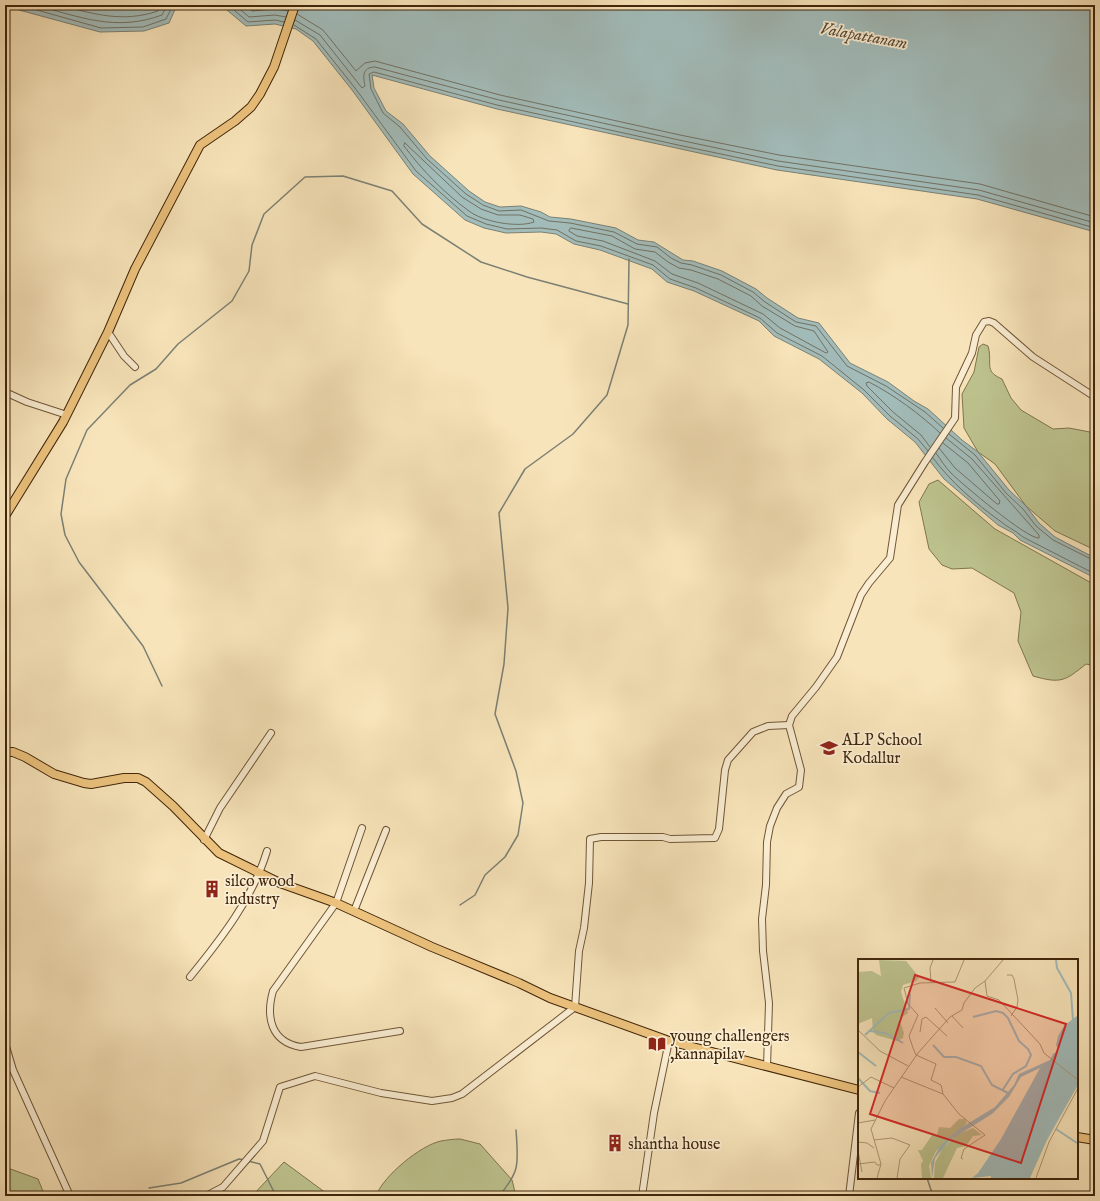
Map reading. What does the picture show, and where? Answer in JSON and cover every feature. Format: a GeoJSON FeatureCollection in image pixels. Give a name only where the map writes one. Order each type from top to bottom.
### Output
{"type":"FeatureCollection","features":[{"type":"Feature","properties":{"kind":"main road"},"geometry":{"type":"LineString","coordinates":[[5,516],[36,468],[67,415],[108,332],[135,269],[198,149],[210,137],[235,121],[251,107],[260,94],[274,67],[295,5]]}},
{"type":"Feature","properties":{"kind":"main road"},"geometry":{"type":"LineString","coordinates":[[5,752],[13,752],[25,757],[54,774],[84,783],[90,784],[124,778],[138,778],[146,782],[173,806],[204,840],[219,853],[260,874],[336,903],[432,947],[575,1008],[669,1041],[858,1090]]}},
{"type":"Feature","properties":{"kind":"main road"},"geometry":{"type":"LineString","coordinates":[[1078,1137],[1095,1140]]}},
{"type":"Feature","properties":{"kind":"street"},"geometry":{"type":"LineString","coordinates":[[767,1067],[769,1003],[763,952],[762,919],[766,885],[767,842],[770,826],[777,808],[786,794],[799,787],[801,770],[789,725],[792,716],[816,687],[837,657],[861,595],[872,579],[890,558],[898,505],[955,418],[956,387],[960,375],[972,353],[976,335],[984,322],[989,321],[1033,357],[1095,397]]}},
{"type":"Feature","properties":{"kind":"street"},"geometry":{"type":"LineString","coordinates":[[108,332],[124,356],[135,367]]}},
{"type":"Feature","properties":{"kind":"street"},"geometry":{"type":"LineString","coordinates":[[5,392],[27,402],[67,415]]}},
{"type":"Feature","properties":{"kind":"street"},"geometry":{"type":"LineString","coordinates":[[206,1196],[223,1187],[263,1141],[280,1087],[315,1076],[381,1093],[432,1101],[452,1098],[462,1094],[575,1008],[579,951],[584,928],[588,884],[590,839],[601,837],[662,837],[670,839],[715,838],[719,829],[725,770],[728,760],[753,732],[768,726],[789,725]]}},
{"type":"Feature","properties":{"kind":"street"},"geometry":{"type":"LineString","coordinates":[[204,840],[220,808],[271,733]]}},
{"type":"Feature","properties":{"kind":"street"},"geometry":{"type":"LineString","coordinates":[[362,828],[336,903],[273,991],[269,1007],[271,1023],[284,1040],[291,1045],[301,1046],[400,1031]]}},
{"type":"Feature","properties":{"kind":"street"},"geometry":{"type":"LineString","coordinates":[[354,911],[386,830]]}},
{"type":"Feature","properties":{"kind":"street"},"geometry":{"type":"LineString","coordinates":[[190,977],[233,920],[260,874],[267,851]]}},
{"type":"Feature","properties":{"kind":"street"},"geometry":{"type":"LineString","coordinates":[[642,1196],[654,1113],[669,1041]]}},
{"type":"Feature","properties":{"kind":"street"},"geometry":{"type":"LineString","coordinates":[[5,1043],[13,1070],[70,1196]]}},
{"type":"Feature","properties":{"kind":"street"},"geometry":{"type":"LineString","coordinates":[[5,1072],[13,1070]]}},
{"type":"Feature","properties":{"kind":"street"},"geometry":{"type":"LineString","coordinates":[[849,1196],[858,1121]]}},
{"type":"Feature","properties":{"kind":"green space"},"geometry":{"type":"Polygon","coordinates":[[[983,344],[988,346],[992,373],[1002,379],[1011,398],[1021,410],[1053,429],[1069,428],[1095,433],[1095,550],[1055,531],[1026,506],[995,464],[978,452],[964,428],[962,394],[974,372],[979,347],[983,344]]]}},
{"type":"Feature","properties":{"kind":"green space"},"geometry":{"type":"Polygon","coordinates":[[[938,480],[995,529],[1095,585],[1095,666],[1086,664],[1073,674],[1057,680],[1033,676],[1018,641],[1021,612],[1014,593],[972,568],[952,569],[942,565],[929,549],[919,502],[929,484],[938,480]]]}},
{"type":"Feature","properties":{"kind":"green space"},"geometry":{"type":"Polygon","coordinates":[[[460,1139],[480,1144],[512,1180],[516,1196],[376,1196],[380,1188],[394,1171],[423,1148],[441,1141],[460,1139]]]}},
{"type":"Feature","properties":{"kind":"green space"},"geometry":{"type":"Polygon","coordinates":[[[284,1162],[330,1196],[252,1196],[284,1162]]]}},
{"type":"Feature","properties":{"kind":"green space"},"geometry":{"type":"Polygon","coordinates":[[[5,1167],[38,1179],[45,1196],[5,1196],[5,1167]]]}},
{"type":"Feature","properties":{"kind":"water"},"geometry":{"type":"Polygon","coordinates":[[[11,5],[177,5],[169,23],[144,31],[100,32],[19,10],[11,5]]]}},
{"type":"Feature","properties":{"kind":"water","name":"Valapattanam"},"geometry":{"type":"Polygon","coordinates":[[[221,5],[1095,5],[1095,232],[977,199],[777,170],[497,109],[372,75],[374,88],[386,111],[403,124],[430,156],[469,191],[485,202],[500,207],[521,206],[541,212],[550,217],[571,219],[616,228],[638,240],[654,242],[683,260],[693,261],[722,271],[756,289],[798,318],[819,323],[850,363],[888,382],[914,401],[928,409],[962,440],[978,452],[1009,490],[1026,506],[1039,523],[1055,537],[1095,558],[1095,578],[1020,540],[1013,533],[998,525],[944,479],[915,442],[887,419],[862,393],[819,359],[774,336],[759,321],[694,291],[667,282],[652,269],[600,250],[574,244],[556,234],[541,232],[506,233],[484,228],[465,220],[413,174],[352,90],[313,41],[296,29],[275,24],[246,26],[221,5]]]}},
{"type":"Feature","properties":{"kind":"waterway"},"geometry":{"type":"LineString","coordinates":[[162,686],[143,646],[79,562],[65,535],[61,514],[66,479],[87,430],[130,385],[156,369],[178,344],[232,301],[249,271],[252,245],[264,214],[305,177],[343,176],[392,191],[422,224],[481,262],[527,277],[628,304]]}},
{"type":"Feature","properties":{"kind":"waterway"},"geometry":{"type":"LineString","coordinates":[[460,905],[475,895],[485,875],[505,857],[518,835],[523,803],[516,771],[495,714],[504,664],[508,608],[499,513],[525,469],[573,434],[607,395],[628,325],[629,259]]}},
{"type":"Feature","properties":{"kind":"waterway"},"geometry":{"type":"LineString","coordinates":[[499,1196],[515,1172],[517,1159],[516,1130]]}},
{"type":"Feature","properties":{"kind":"waterway"},"geometry":{"type":"LineString","coordinates":[[149,1188],[181,1183],[239,1159],[245,1160]]}},
{"type":"Feature","properties":{"kind":"waterway"},"geometry":{"type":"LineString","coordinates":[[248,1161],[260,1164],[276,1196]]}},
{"type":"Feature","properties":{"kind":"waterway"},"geometry":{"type":"LineString","coordinates":[[927,1179],[933,1196]]}},
{"type":"Feature","properties":{"kind":"place","name":"ALP School Kodallur"},"geometry":{"type":"Point","coordinates":[829,748]}},
{"type":"Feature","properties":{"kind":"place","name":"silco wood industry"},"geometry":{"type":"Point","coordinates":[212,889]}},
{"type":"Feature","properties":{"kind":"place","name":"young challengers ,kannapilav"},"geometry":{"type":"Point","coordinates":[657,1044]}},
{"type":"Feature","properties":{"kind":"place","name":"shantha house"},"geometry":{"type":"Point","coordinates":[615,1143]}}]}
